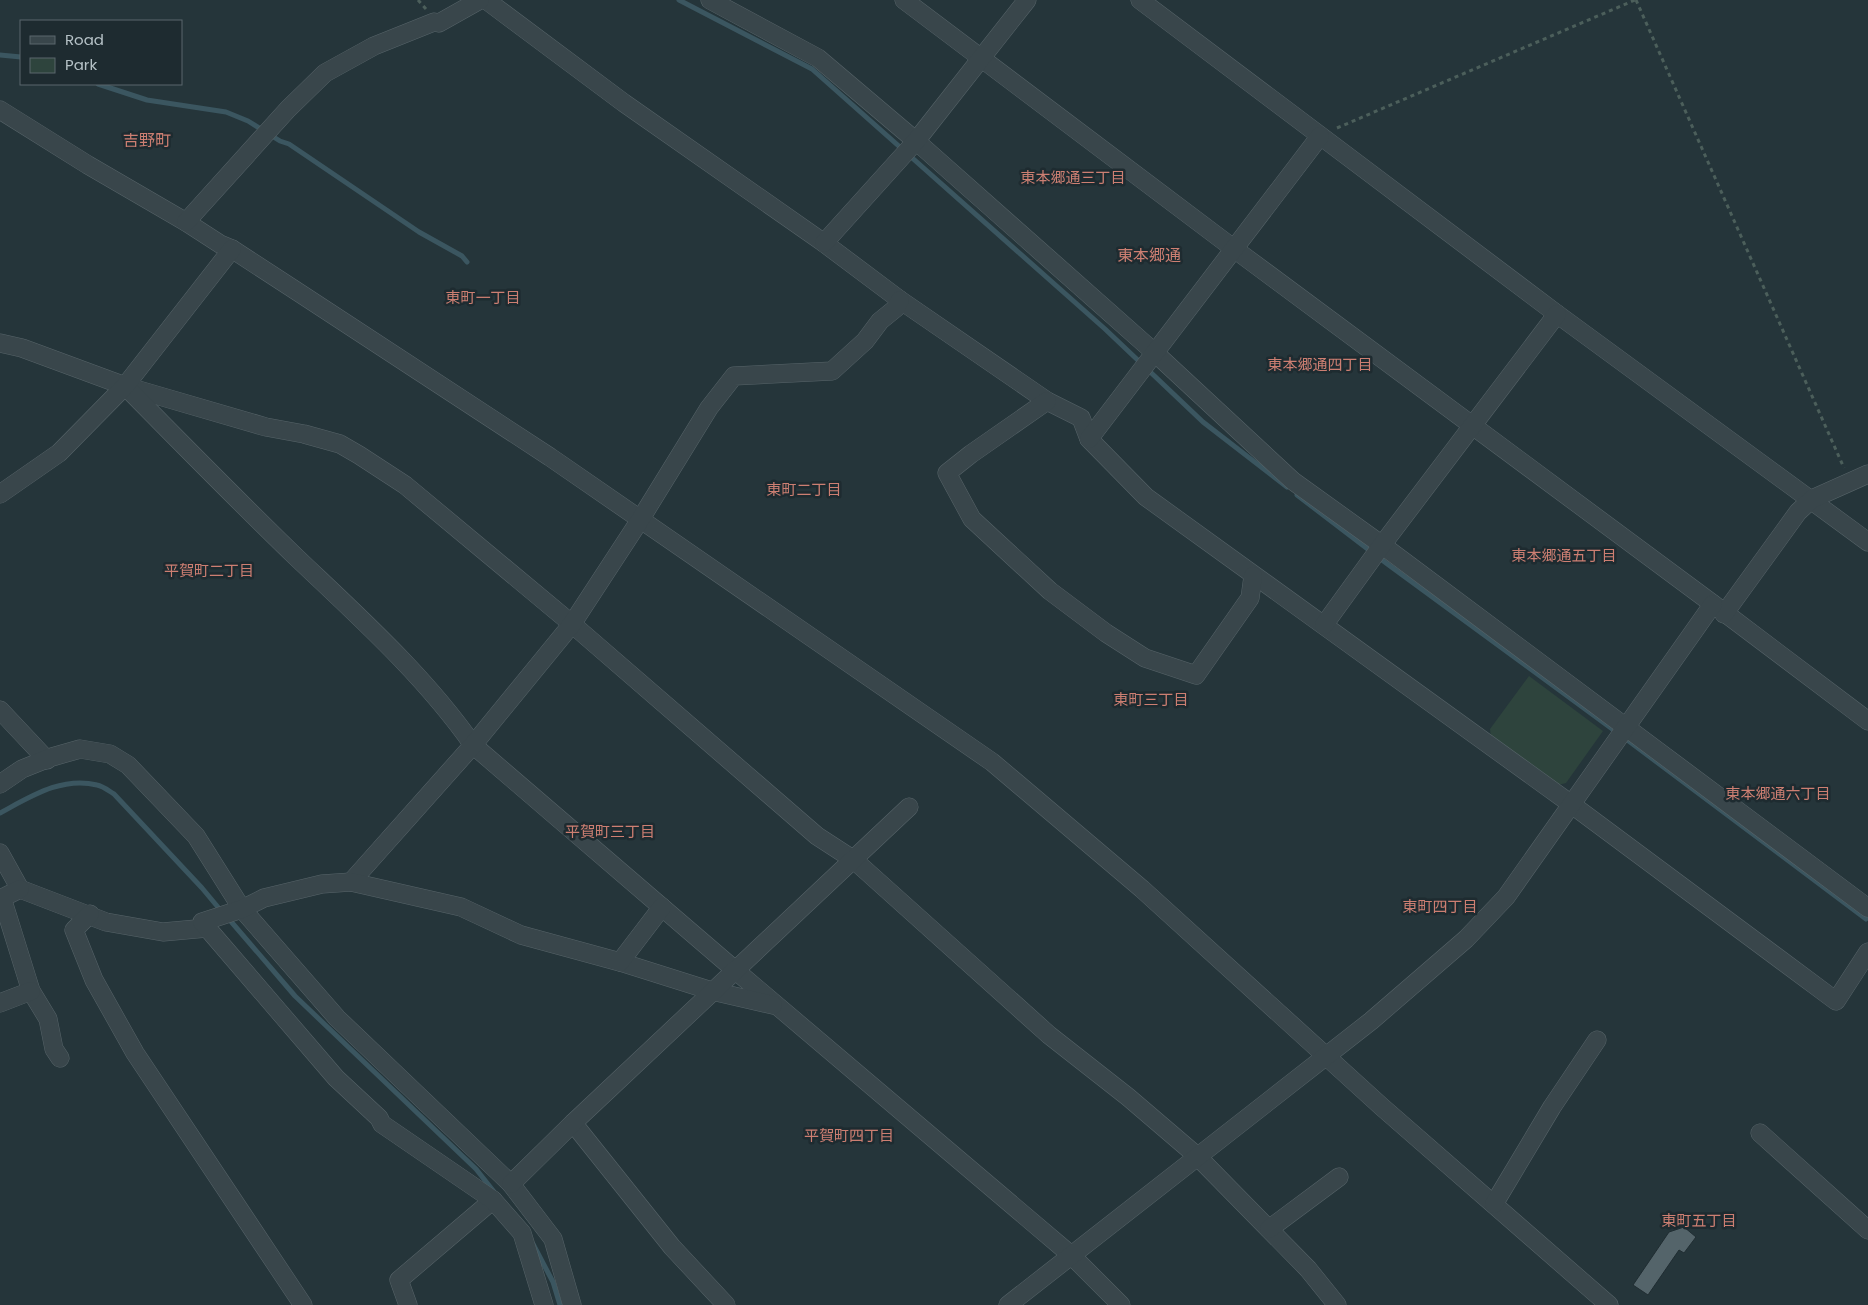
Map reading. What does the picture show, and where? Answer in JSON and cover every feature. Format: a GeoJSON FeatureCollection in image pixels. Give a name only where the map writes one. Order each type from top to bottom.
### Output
{"type":"FeatureCollection","features":[{"type":"Feature","properties":{"kind":"street"},"geometry":{"type":"LineString","coordinates":[[186,222],[288,109],[325,73],[374,46],[434,22],[439,23],[480,0]]}},
{"type":"Feature","properties":{"kind":"street"},"geometry":{"type":"LineString","coordinates":[[486,0],[624,103],[824,243],[900,300],[1047,401],[1081,418],[1089,439],[1146,497],[1571,804],[1836,1001],[1868,952]]}},
{"type":"Feature","properties":{"kind":"street"},"geometry":{"type":"LineString","coordinates":[[710,0],[818,58],[916,141],[1154,352],[1293,481],[1382,545],[1868,908]]}},
{"type":"Feature","properties":{"kind":"street"},"geometry":{"type":"LineString","coordinates":[[904,0],[1233,248],[1868,721]]}},
{"type":"Feature","properties":{"kind":"street"},"geometry":{"type":"LineString","coordinates":[[824,243],[916,141],[1027,0]]}},
{"type":"Feature","properties":{"kind":"street"},"geometry":{"type":"LineString","coordinates":[[1140,0],[1557,314],[1812,499],[1868,542]]}},
{"type":"Feature","properties":{"kind":"street"},"geometry":{"type":"LineString","coordinates":[[0,110],[88,165],[220,244],[232,249],[550,457],[992,762],[1142,889],[1325,1056],[1609,1305]]}},
{"type":"Feature","properties":{"kind":"street"},"geometry":{"type":"LineString","coordinates":[[1089,439],[1320,136]]}},
{"type":"Feature","properties":{"kind":"street"},"geometry":{"type":"LineString","coordinates":[[0,494],[59,453],[125,386],[232,249]]}},
{"type":"Feature","properties":{"kind":"street"},"geometry":{"type":"LineString","coordinates":[[351,882],[473,745],[572,624],[640,520],[709,408],[734,376],[832,371],[865,341],[880,321],[896,308],[900,300]]}},
{"type":"Feature","properties":{"kind":"street"},"geometry":{"type":"LineString","coordinates":[[1324,625],[1382,545],[1557,314]]}},
{"type":"Feature","properties":{"kind":"street"},"geometry":{"type":"LineString","coordinates":[[0,343],[22,348],[125,386],[266,427],[304,434],[340,444],[405,485],[572,624],[817,836],[854,860],[1050,1035],[1128,1097],[1197,1156],[1308,1268],[1337,1305]]}},
{"type":"Feature","properties":{"kind":"street"},"geometry":{"type":"LineString","coordinates":[[125,386],[405,664],[453,716],[473,745],[734,970],[1071,1255],[1121,1305]]}},
{"type":"Feature","properties":{"kind":"street"},"geometry":{"type":"LineString","coordinates":[[1047,401],[947,473],[972,519],[1050,591],[1106,633],[1145,658],[1196,676],[1250,598],[1253,576]]}},
{"type":"Feature","properties":{"kind":"street"},"geometry":{"type":"LineString","coordinates":[[1008,1305],[1371,1021],[1466,939],[1506,897],[1626,727],[1718,609],[1798,512],[1812,499],[1868,474]]}},
{"type":"Feature","properties":{"kind":"street"},"geometry":{"type":"LineString","coordinates":[[0,710],[47,760]]}},
{"type":"Feature","properties":{"kind":"street"},"geometry":{"type":"LineString","coordinates":[[0,784],[22,769],[80,749],[110,754],[128,765],[196,836],[242,909],[337,1018],[511,1184],[553,1239],[572,1305]]}},
{"type":"Feature","properties":{"kind":"street"},"geometry":{"type":"LineString","coordinates":[[511,1184],[734,970],[909,807]]}},
{"type":"Feature","properties":{"kind":"street"},"geometry":{"type":"LineString","coordinates":[[0,853],[20,889],[90,914],[106,922],[162,932],[207,928]]}},
{"type":"Feature","properties":{"kind":"street"},"geometry":{"type":"LineString","coordinates":[[544,1305],[522,1233],[492,1200],[382,1124],[379,1118],[336,1078],[202,922],[242,909],[264,898],[322,884],[351,882],[461,907],[521,935],[620,962],[712,992],[776,1005]]}},
{"type":"Feature","properties":{"kind":"street"},"geometry":{"type":"LineString","coordinates":[[20,889],[1,898],[31,991],[48,1019],[54,1049],[60,1058]]}},
{"type":"Feature","properties":{"kind":"street"},"geometry":{"type":"LineString","coordinates":[[620,962],[662,907]]}},
{"type":"Feature","properties":{"kind":"street"},"geometry":{"type":"LineString","coordinates":[[90,914],[74,930],[94,980],[135,1053],[303,1305]]}},
{"type":"Feature","properties":{"kind":"street"},"geometry":{"type":"LineString","coordinates":[[0,1003],[31,991]]}},
{"type":"Feature","properties":{"kind":"street"},"geometry":{"type":"LineString","coordinates":[[1494,1204],[1552,1107],[1597,1040]]}},
{"type":"Feature","properties":{"kind":"street"},"geometry":{"type":"LineString","coordinates":[[573,1123],[672,1247],[726,1305]]}},
{"type":"Feature","properties":{"kind":"street"},"geometry":{"type":"LineString","coordinates":[[1760,1133],[1868,1230]]}},
{"type":"Feature","properties":{"kind":"street"},"geometry":{"type":"LineString","coordinates":[[1269,1229],[1338,1177]]}},
{"type":"Feature","properties":{"kind":"street"},"geometry":{"type":"LineString","coordinates":[[408,1305],[399,1280],[492,1200]]}},
{"type":"Feature","properties":{"kind":"path"},"geometry":{"type":"LineString","coordinates":[[1320,136],[1636,0],[1850,482]]}},
{"type":"Feature","properties":{"kind":"green space"},"geometry":{"type":"Polygon","coordinates":[[[1529,676],[1603,731],[1566,783],[1558,785],[1491,737],[1490,729],[1529,676]]]}},
{"type":"Feature","properties":{"kind":"building"},"geometry":{"type":"Polygon","coordinates":[[[1684,1227],[1696,1237],[1684,1253],[1679,1250],[1648,1295],[1633,1285],[1669,1232],[1684,1227]]]}},
{"type":"Feature","properties":{"kind":"waterway"},"geometry":{"type":"LineString","coordinates":[[679,0],[812,69],[1105,329],[1203,422],[1287,487]]}},
{"type":"Feature","properties":{"kind":"waterway"},"geometry":{"type":"LineString","coordinates":[[0,55],[20,57]]}},
{"type":"Feature","properties":{"kind":"waterway"},"geometry":{"type":"LineString","coordinates":[[101,85],[147,100],[226,112],[248,121],[280,141],[289,144],[419,232],[462,256],[467,262]]}},
{"type":"Feature","properties":{"kind":"waterway"},"geometry":{"type":"LineString","coordinates":[[1297,495],[1866,919]]}},
{"type":"Feature","properties":{"kind":"waterway"},"geometry":{"type":"LineString","coordinates":[[0,813],[35,795],[59,786],[71,783],[101,786],[114,794],[222,912]]}},
{"type":"Feature","properties":{"kind":"waterway"},"geometry":{"type":"LineString","coordinates":[[228,918],[295,996],[476,1169],[495,1193]]}},
{"type":"Feature","properties":{"kind":"waterway"},"geometry":{"type":"LineString","coordinates":[[533,1244],[553,1282],[560,1305]]}},
{"type":"Feature","properties":{"kind":"district","name":"吉野町"},"geometry":{"type":"Point","coordinates":[147,140]}},
{"type":"Feature","properties":{"kind":"district","name":"東本郷通三丁目"},"geometry":{"type":"Point","coordinates":[1073,177]}},
{"type":"Feature","properties":{"kind":"district","name":"東本郷通"},"geometry":{"type":"Point","coordinates":[1149,255]}},
{"type":"Feature","properties":{"kind":"district","name":"東町一丁目"},"geometry":{"type":"Point","coordinates":[483,297]}},
{"type":"Feature","properties":{"kind":"district","name":"東本郷通四丁目"},"geometry":{"type":"Point","coordinates":[1320,364]}},
{"type":"Feature","properties":{"kind":"district","name":"東町二丁目"},"geometry":{"type":"Point","coordinates":[804,489]}},
{"type":"Feature","properties":{"kind":"district","name":"東本郷通五丁目"},"geometry":{"type":"Point","coordinates":[1564,555]}},
{"type":"Feature","properties":{"kind":"district","name":"平賀町二丁目"},"geometry":{"type":"Point","coordinates":[209,570]}},
{"type":"Feature","properties":{"kind":"district","name":"東町三丁目"},"geometry":{"type":"Point","coordinates":[1151,699]}},
{"type":"Feature","properties":{"kind":"district","name":"東本郷通六丁目"},"geometry":{"type":"Point","coordinates":[1778,793]}},
{"type":"Feature","properties":{"kind":"district","name":"平賀町三丁目"},"geometry":{"type":"Point","coordinates":[610,831]}},
{"type":"Feature","properties":{"kind":"district","name":"東町四丁目"},"geometry":{"type":"Point","coordinates":[1440,906]}},
{"type":"Feature","properties":{"kind":"district","name":"平賀町四丁目"},"geometry":{"type":"Point","coordinates":[849,1135]}},
{"type":"Feature","properties":{"kind":"district","name":"東町五丁目"},"geometry":{"type":"Point","coordinates":[1699,1220]}}]}
